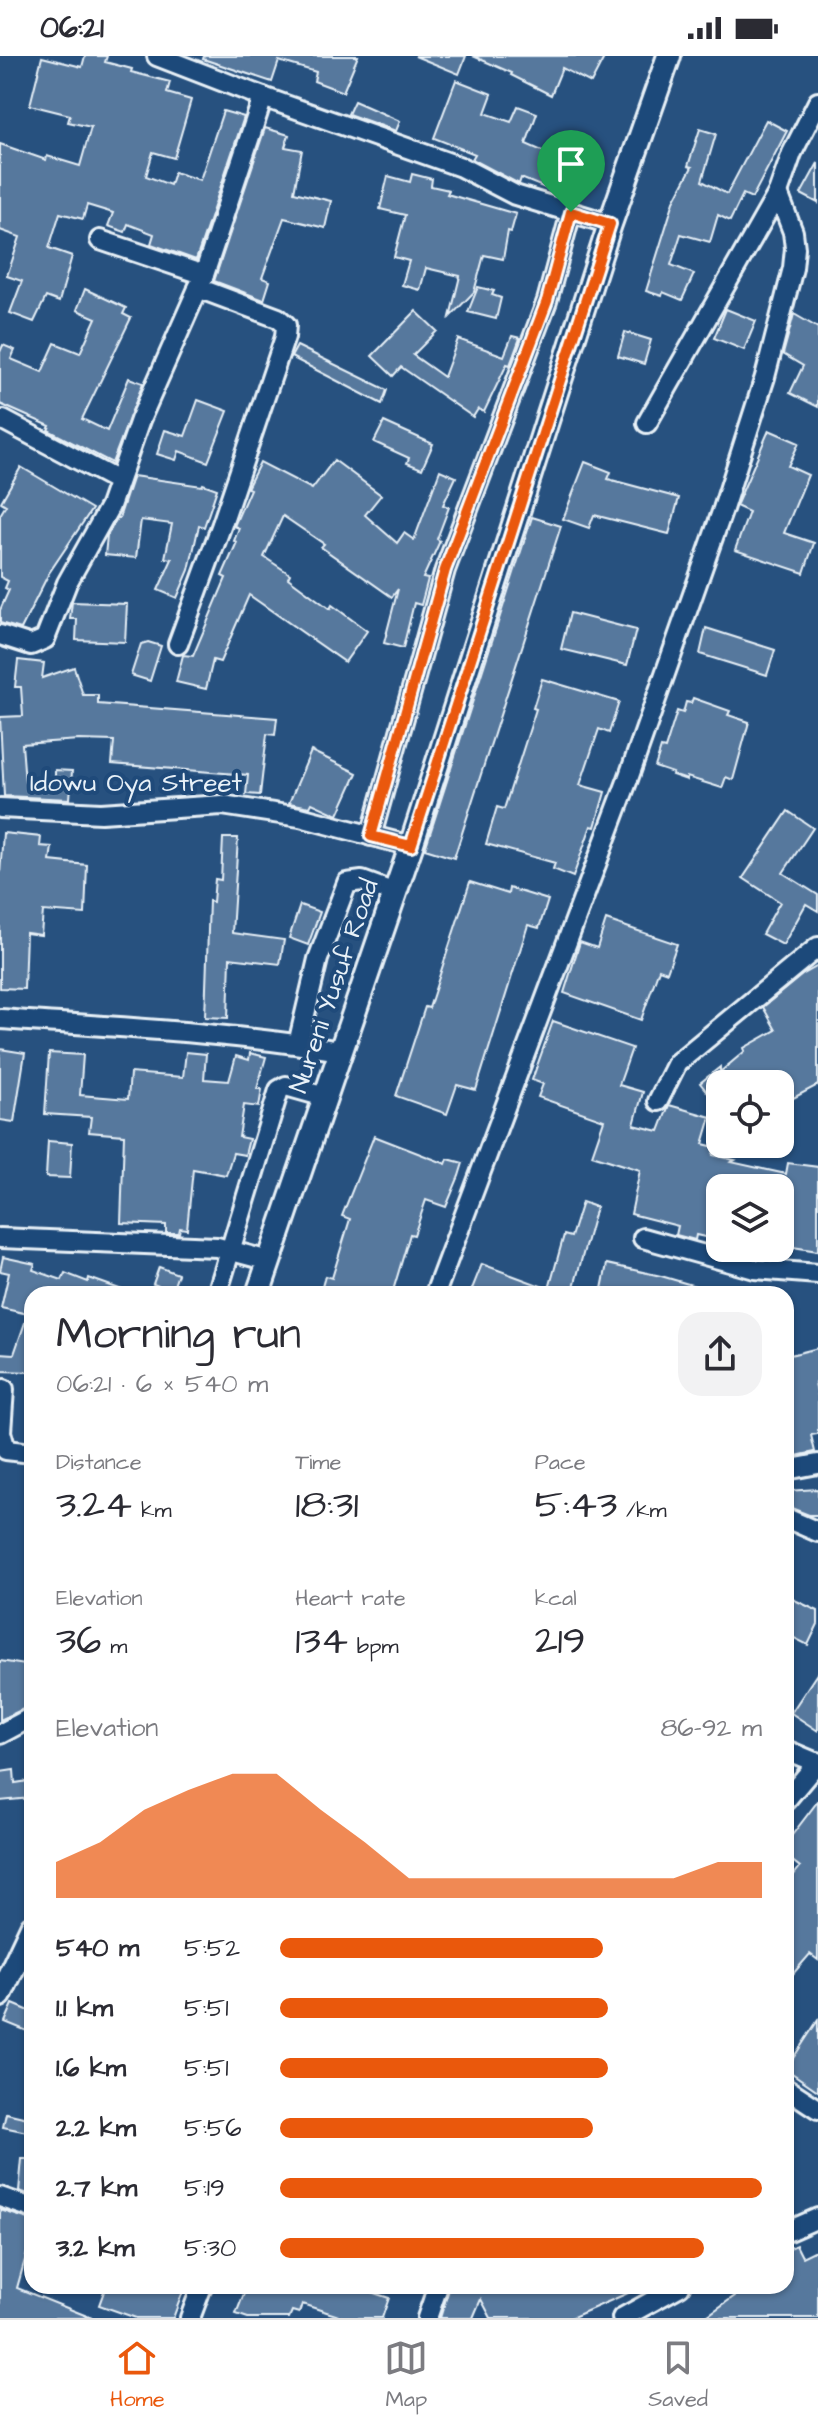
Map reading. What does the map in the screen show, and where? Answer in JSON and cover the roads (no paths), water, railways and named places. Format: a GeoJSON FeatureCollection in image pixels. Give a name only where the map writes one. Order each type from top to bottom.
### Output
{"type":"FeatureCollection","features":[{"type":"Feature","properties":{"kind":"street"},"geometry":{"type":"LineString","coordinates":[[157,56],[461,167],[515,195],[610,224]]}},
{"type":"Feature","properties":{"kind":"street","name":"Nureni Yusuf Road"},"geometry":{"type":"LineString","coordinates":[[261,1286],[411,846],[610,224],[669,56]]}},
{"type":"Feature","properties":{"kind":"street"},"geometry":{"type":"LineString","coordinates":[[0,635],[31,645],[45,639],[67,583],[110,506],[140,420],[201,282],[263,97]]}},
{"type":"Feature","properties":{"kind":"street"},"geometry":{"type":"LineString","coordinates":[[647,423],[778,193],[792,153],[818,102]]}},
{"type":"Feature","properties":{"kind":"street"},"geometry":{"type":"LineString","coordinates":[[438,1286],[628,779],[723,509],[765,377],[793,268],[795,248],[793,232],[778,193]]}},
{"type":"Feature","properties":{"kind":"street"},"geometry":{"type":"LineString","coordinates":[[371,836],[445,570],[547,301],[571,212]]}},
{"type":"Feature","properties":{"kind":"street"},"geometry":{"type":"LineString","coordinates":[[100,240],[201,282],[278,318],[286,325],[285,337],[222,524],[178,644]]}},
{"type":"Feature","properties":{"kind":"street"},"geometry":{"type":"LineString","coordinates":[[3,420],[118,481]]}},
{"type":"Feature","properties":{"kind":"street","name":"Idowu Oya Street"},"geometry":{"type":"LineString","coordinates":[[0,808],[101,813],[222,805],[300,817],[411,846]]}},
{"type":"Feature","properties":{"kind":"street"},"geometry":{"type":"LineString","coordinates":[[298,1044],[318,959],[347,883],[362,881],[395,893]]}},
{"type":"Feature","properties":{"kind":"street"},"geometry":{"type":"LineString","coordinates":[[658,1101],[677,1063],[818,947]]}},
{"type":"Feature","properties":{"kind":"street"},"geometry":{"type":"LineString","coordinates":[[0,1019],[195,1032],[340,1051]]}},
{"type":"Feature","properties":{"kind":"street"},"geometry":{"type":"LineString","coordinates":[[219,1286],[279,1090],[286,1086],[325,1097]]}},
{"type":"Feature","properties":{"kind":"street"},"geometry":{"type":"LineString","coordinates":[[0,1238],[230,1249],[269,1261]]}},
{"type":"Feature","properties":{"kind":"street"},"geometry":{"type":"LineString","coordinates":[[643,1238],[755,1269],[818,1274]]}},
{"type":"Feature","properties":{"kind":"street"},"geometry":{"type":"LineString","coordinates":[[4,1389],[1,1432],[6,1450],[24,1452]]}},
{"type":"Feature","properties":{"kind":"street"},"geometry":{"type":"LineString","coordinates":[[794,1468],[818,1464]]}},
{"type":"Feature","properties":{"kind":"street"},"geometry":{"type":"LineString","coordinates":[[794,1522],[818,1532]]}},
{"type":"Feature","properties":{"kind":"street"},"geometry":{"type":"LineString","coordinates":[[0,1734],[24,1721]]}},
{"type":"Feature","properties":{"kind":"street"},"geometry":{"type":"LineString","coordinates":[[794,1753],[818,1762],[794,1790]]}},
{"type":"Feature","properties":{"kind":"street"},"geometry":{"type":"LineString","coordinates":[[0,1995],[24,1944]]}},
{"type":"Feature","properties":{"kind":"street"},"geometry":{"type":"LineString","coordinates":[[794,2093],[818,2109]]}},
{"type":"Feature","properties":{"kind":"street"},"geometry":{"type":"LineString","coordinates":[[0,2197],[24,2205]]}},
{"type":"Feature","properties":{"kind":"street"},"geometry":{"type":"LineString","coordinates":[[794,2228],[818,2218]]}},
{"type":"Feature","properties":{"kind":"street"},"geometry":{"type":"LineString","coordinates":[[190,2318],[199,2294]]}},
{"type":"Feature","properties":{"kind":"street"},"geometry":{"type":"LineString","coordinates":[[427,2318],[435,2294]]}},
{"type":"Feature","properties":{"kind":"street"},"geometry":{"type":"LineString","coordinates":[[622,2318],[666,2294]]}}]}
